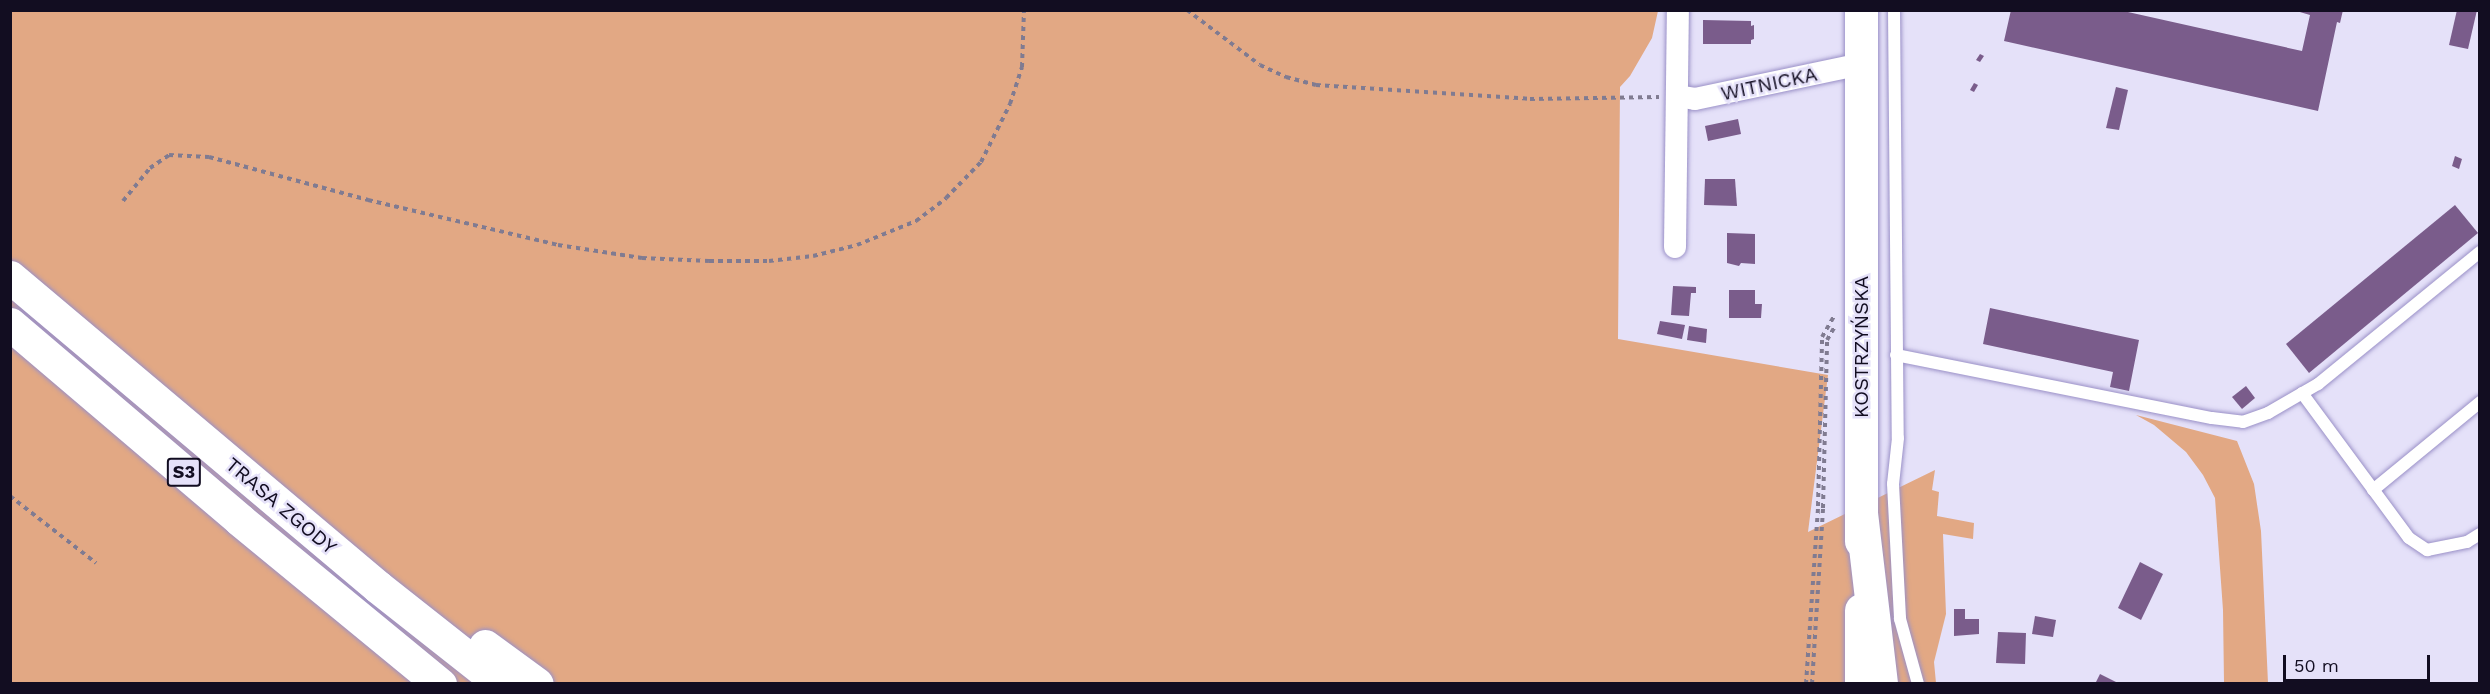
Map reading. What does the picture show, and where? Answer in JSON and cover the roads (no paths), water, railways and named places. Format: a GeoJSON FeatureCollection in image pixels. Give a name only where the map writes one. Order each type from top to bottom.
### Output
{"type":"FeatureCollection","features":[{"type":"Feature","properties":{"kind":"main road","name":"KOSTRZYŃSKA"},"geometry":{"type":"LineString","coordinates":[[1861,10],[1861,684]]}},
{"type":"Feature","properties":{"kind":"main road","name":"TRASA ZGODY"},"geometry":{"type":"LineString","coordinates":[[10,278],[378,587],[501,684]]}},
{"type":"Feature","properties":{"kind":"main road","name":"TRASA ZGODY"},"geometry":{"type":"LineString","coordinates":[[10,324],[240,520],[440,684]]}},
{"type":"Feature","properties":{"kind":"main road"},"geometry":{"type":"LineString","coordinates":[[272,499],[387,574],[537,684]]}},
{"type":"Feature","properties":{"kind":"main road"},"geometry":{"type":"LineString","coordinates":[[1862,513],[1881,684]]}},
{"type":"Feature","properties":{"kind":"street"},"geometry":{"type":"LineString","coordinates":[[1675,248],[1678,10]]}},
{"type":"Feature","properties":{"kind":"street","name":"WITNICKA"},"geometry":{"type":"LineString","coordinates":[[1677,96],[1695,99],[1861,64]]}},
{"type":"Feature","properties":{"kind":"lane"},"geometry":{"type":"LineString","coordinates":[[1894,10],[1898,438],[1893,484],[1900,619],[1918,684]]}},
{"type":"Feature","properties":{"kind":"lane"},"geometry":{"type":"LineString","coordinates":[[1896,355],[2212,418],[2243,422],[2268,414],[2318,384],[2480,252]]}},
{"type":"Feature","properties":{"kind":"lane"},"geometry":{"type":"LineString","coordinates":[[2302,393],[2409,538],[2427,550],[2467,542],[2480,534]]}},
{"type":"Feature","properties":{"kind":"lane"},"geometry":{"type":"LineString","coordinates":[[2373,490],[2480,402]]}}]}
